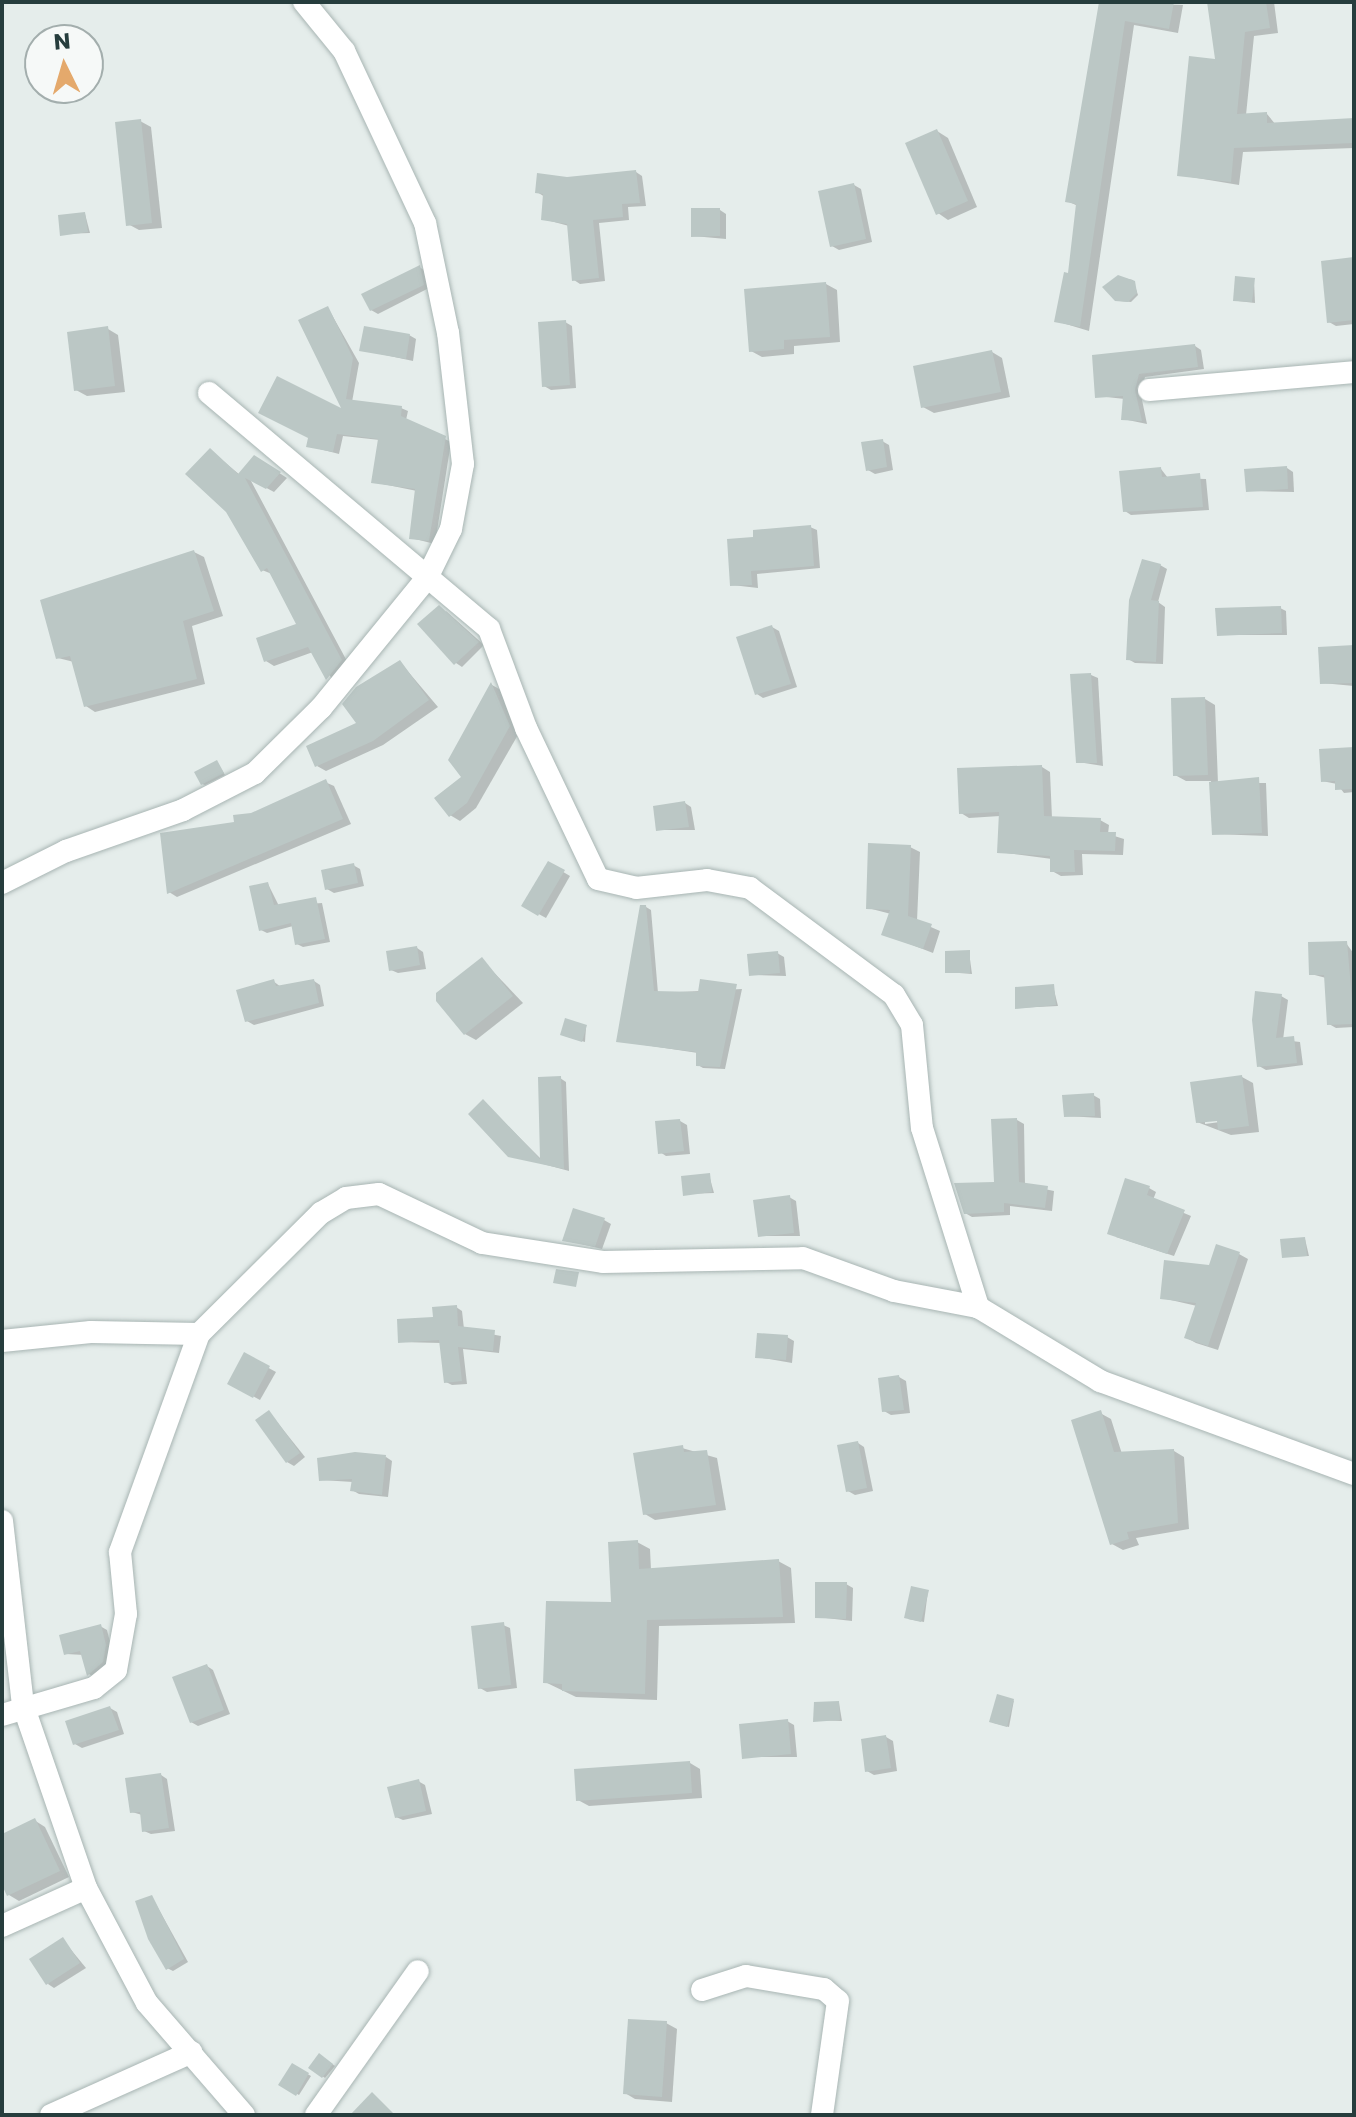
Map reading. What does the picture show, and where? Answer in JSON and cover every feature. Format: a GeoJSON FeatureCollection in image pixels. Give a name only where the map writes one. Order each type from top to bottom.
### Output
{"type":"FeatureCollection","features":[{"type":"Feature","properties":{"kind":"street"},"geometry":{"type":"LineString","coordinates":[[2,883],[66,851],[183,810],[255,773],[321,708],[427,578],[451,529],[463,464],[448,333],[425,223],[344,51],[304,2]]}},
{"type":"Feature","properties":{"kind":"street"},"geometry":{"type":"LineString","coordinates":[[1149,390],[1354,372]]}},
{"type":"Feature","properties":{"kind":"street"},"geometry":{"type":"LineString","coordinates":[[209,393],[489,629],[526,728],[598,879],[636,888],[707,880],[750,888],[894,995],[912,1025],[922,1128],[978,1307]]}},
{"type":"Feature","properties":{"kind":"street"},"geometry":{"type":"LineString","coordinates":[[2,1715],[23,1705],[94,1688],[116,1670],[126,1614],[120,1552],[199,1334],[321,1213],[346,1198],[379,1194],[482,1243],[603,1262],[803,1258],[894,1291],[978,1307],[1100,1381],[1354,1474]]}},
{"type":"Feature","properties":{"kind":"street"},"geometry":{"type":"LineString","coordinates":[[2,1341],[91,1332],[199,1334]]}},
{"type":"Feature","properties":{"kind":"street"},"geometry":{"type":"LineString","coordinates":[[2,1521],[23,1705],[86,1888],[147,2003],[244,2115]]}},
{"type":"Feature","properties":{"kind":"street"},"geometry":{"type":"LineString","coordinates":[[2,1926],[86,1888]]}},
{"type":"Feature","properties":{"kind":"street"},"geometry":{"type":"LineString","coordinates":[[316,2115],[418,1971]]}},
{"type":"Feature","properties":{"kind":"street"},"geometry":{"type":"LineString","coordinates":[[702,1990],[746,1976],[824,1989],[838,2001],[822,2115]]}},
{"type":"Feature","properties":{"kind":"street"},"geometry":{"type":"LineString","coordinates":[[51,2115],[192,2052]]}},
{"type":"Feature","properties":{"kind":"building"},"geometry":{"type":"Polygon","coordinates":[[[1099,2],[1174,2],[1169,29],[1125,21],[1080,327],[1054,322],[1064,272],[1068,273],[1076,204],[1065,202],[1099,2]]]}},
{"type":"Feature","properties":{"kind":"building"},"geometry":{"type":"Polygon","coordinates":[[[1207,2],[1266,2],[1270,28],[1245,32],[1237,114],[1267,112],[1267,123],[1354,118],[1354,143],[1234,148],[1231,182],[1177,176],[1189,56],[1215,59],[1207,2]]]}},
{"type":"Feature","properties":{"kind":"building"},"geometry":{"type":"Polygon","coordinates":[[[141,119],[152,223],[126,226],[115,122],[141,119]]]}},
{"type":"Feature","properties":{"kind":"building"},"geometry":{"type":"Polygon","coordinates":[[[937,129],[968,201],[936,215],[905,143],[937,129]]]}},
{"type":"Feature","properties":{"kind":"building"},"geometry":{"type":"Polygon","coordinates":[[[636,170],[640,203],[622,204],[623,217],[593,220],[599,278],[572,281],[567,224],[541,220],[543,194],[535,193],[537,173],[567,177],[636,170]]]}},
{"type":"Feature","properties":{"kind":"building"},"geometry":{"type":"Polygon","coordinates":[[[854,183],[866,239],[830,247],[818,191],[854,183]]]}},
{"type":"Feature","properties":{"kind":"building"},"geometry":{"type":"Polygon","coordinates":[[[691,208],[720,208],[720,236],[691,237],[691,208]]]}},
{"type":"Feature","properties":{"kind":"building"},"geometry":{"type":"Polygon","coordinates":[[[85,212],[88,232],[60,236],[58,215],[85,212]]]}},
{"type":"Feature","properties":{"kind":"building"},"geometry":{"type":"Polygon","coordinates":[[[1354,257],[1354,320],[1327,323],[1321,261],[1354,257]]]}},
{"type":"Feature","properties":{"kind":"building"},"geometry":{"type":"Polygon","coordinates":[[[420,265],[424,285],[370,311],[361,294],[420,265]]]}},
{"type":"Feature","properties":{"kind":"building"},"geometry":{"type":"Polygon","coordinates":[[[1118,275],[1135,281],[1137,293],[1128,302],[1115,301],[1102,287],[1118,275]]]}},
{"type":"Feature","properties":{"kind":"building"},"geometry":{"type":"Polygon","coordinates":[[[1235,276],[1255,278],[1252,302],[1233,301],[1235,276]]]}},
{"type":"Feature","properties":{"kind":"building"},"geometry":{"type":"Polygon","coordinates":[[[826,282],[830,337],[784,340],[784,349],[749,352],[744,289],[826,282]]]}},
{"type":"Feature","properties":{"kind":"building"},"geometry":{"type":"Polygon","coordinates":[[[328,306],[353,358],[346,399],[402,406],[401,416],[446,436],[429,541],[409,539],[415,489],[371,483],[378,439],[337,434],[333,452],[306,447],[308,438],[258,413],[277,376],[341,408],[298,320],[328,306]]]}},
{"type":"Feature","properties":{"kind":"building"},"geometry":{"type":"Polygon","coordinates":[[[566,320],[570,385],[542,387],[538,322],[566,320]]]}},
{"type":"Feature","properties":{"kind":"building"},"geometry":{"type":"Polygon","coordinates":[[[108,326],[115,386],[74,391],[67,332],[108,326]]]}},
{"type":"Feature","properties":{"kind":"building"},"geometry":{"type":"Polygon","coordinates":[[[364,326],[410,334],[406,359],[359,351],[364,326]]]}},
{"type":"Feature","properties":{"kind":"building"},"geometry":{"type":"Polygon","coordinates":[[[1195,344],[1198,367],[1139,374],[1135,390],[1142,421],[1121,420],[1123,396],[1095,398],[1092,355],[1195,344]]]}},
{"type":"Feature","properties":{"kind":"building"},"geometry":{"type":"Polygon","coordinates":[[[992,350],[1001,392],[921,408],[913,366],[992,350]]]}},
{"type":"Feature","properties":{"kind":"building"},"geometry":{"type":"Polygon","coordinates":[[[883,439],[887,467],[866,471],[861,442],[883,439]]]}},
{"type":"Feature","properties":{"kind":"building"},"geometry":{"type":"Polygon","coordinates":[[[210,448],[238,474],[254,455],[281,472],[266,489],[245,478],[342,660],[326,680],[308,647],[264,662],[256,638],[296,624],[267,568],[261,572],[226,512],[185,474],[210,448]]]}},
{"type":"Feature","properties":{"kind":"building"},"geometry":{"type":"Polygon","coordinates":[[[1287,466],[1288,489],[1246,492],[1244,469],[1287,466]]]}},
{"type":"Feature","properties":{"kind":"building"},"geometry":{"type":"Polygon","coordinates":[[[1161,467],[1162,477],[1200,473],[1203,507],[1123,512],[1119,471],[1161,467]]]}},
{"type":"Feature","properties":{"kind":"building"},"geometry":{"type":"Polygon","coordinates":[[[811,525],[814,566],[751,571],[752,585],[730,586],[727,539],[753,537],[753,530],[811,525]]]}},
{"type":"Feature","properties":{"kind":"building"},"geometry":{"type":"Polygon","coordinates":[[[194,550],[214,611],[183,621],[197,679],[84,707],[70,656],[56,659],[40,600],[194,550]]]}},
{"type":"Feature","properties":{"kind":"building"},"geometry":{"type":"Polygon","coordinates":[[[1142,559],[1161,564],[1151,600],[1159,601],[1156,662],[1126,660],[1129,600],[1142,559]]]}},
{"type":"Feature","properties":{"kind":"building"},"geometry":{"type":"Polygon","coordinates":[[[439,605],[479,642],[454,665],[417,624],[439,605]]]}},
{"type":"Feature","properties":{"kind":"building"},"geometry":{"type":"Polygon","coordinates":[[[1281,606],[1282,633],[1217,636],[1215,608],[1281,606]]]}},
{"type":"Feature","properties":{"kind":"building"},"geometry":{"type":"Polygon","coordinates":[[[772,625],[791,684],[755,695],[736,637],[772,625]]]}},
{"type":"Feature","properties":{"kind":"building"},"geometry":{"type":"Polygon","coordinates":[[[1354,645],[1354,683],[1320,684],[1318,647],[1354,645]]]}},
{"type":"Feature","properties":{"kind":"building"},"geometry":{"type":"Polygon","coordinates":[[[400,660],[429,700],[373,741],[315,767],[306,746],[356,723],[342,704],[356,687],[400,660]]]}},
{"type":"Feature","properties":{"kind":"building"},"geometry":{"type":"Polygon","coordinates":[[[1091,673],[1097,763],[1076,763],[1070,674],[1091,673]]]}},
{"type":"Feature","properties":{"kind":"building"},"geometry":{"type":"Polygon","coordinates":[[[491,682],[510,726],[467,803],[449,817],[434,798],[461,777],[448,760],[491,682]]]}},
{"type":"Feature","properties":{"kind":"building"},"geometry":{"type":"Polygon","coordinates":[[[1205,697],[1208,775],[1173,776],[1171,698],[1205,697]]]}},
{"type":"Feature","properties":{"kind":"building"},"geometry":{"type":"Polygon","coordinates":[[[1354,747],[1354,789],[1335,790],[1335,781],[1321,782],[1319,749],[1354,747]]]}},
{"type":"Feature","properties":{"kind":"building"},"geometry":{"type":"Polygon","coordinates":[[[217,760],[224,773],[201,785],[194,772],[217,760]]]}},
{"type":"Feature","properties":{"kind":"building"},"geometry":{"type":"Polygon","coordinates":[[[1042,765],[1044,816],[1101,818],[1100,832],[1116,832],[1115,851],[1074,850],[1075,872],[1050,872],[1050,856],[997,853],[999,812],[959,814],[957,768],[1042,765]]]}},
{"type":"Feature","properties":{"kind":"building"},"geometry":{"type":"Polygon","coordinates":[[[1259,777],[1262,833],[1212,835],[1209,782],[1259,777]]]}},
{"type":"Feature","properties":{"kind":"building"},"geometry":{"type":"Polygon","coordinates":[[[326,779],[343,819],[167,894],[160,833],[234,822],[233,815],[251,813],[326,779]]]}},
{"type":"Feature","properties":{"kind":"building"},"geometry":{"type":"Polygon","coordinates":[[[685,801],[689,827],[656,831],[653,806],[685,801]]]}},
{"type":"Feature","properties":{"kind":"building"},"geometry":{"type":"Polygon","coordinates":[[[868,843],[911,845],[908,916],[932,924],[923,949],[881,935],[890,910],[866,909],[868,843]]]}},
{"type":"Feature","properties":{"kind":"building"},"geometry":{"type":"Polygon","coordinates":[[[548,861],[565,870],[538,916],[521,906],[548,861]]]}},
{"type":"Feature","properties":{"kind":"building"},"geometry":{"type":"Polygon","coordinates":[[[354,863],[358,883],[325,890],[321,870],[354,863]]]}},
{"type":"Feature","properties":{"kind":"building"},"geometry":{"type":"Polygon","coordinates":[[[268,882],[274,905],[316,897],[325,939],[295,945],[291,923],[259,931],[249,886],[268,882]]]}},
{"type":"Feature","properties":{"kind":"building"},"geometry":{"type":"Polygon","coordinates":[[[640,905],[646,905],[654,991],[698,992],[700,979],[737,984],[720,1067],[696,1066],[696,1052],[616,1042],[640,905]]]}},
{"type":"Feature","properties":{"kind":"building"},"geometry":{"type":"Polygon","coordinates":[[[1347,941],[1354,1024],[1327,1025],[1324,975],[1309,975],[1308,942],[1347,941]]]}},
{"type":"Feature","properties":{"kind":"building"},"geometry":{"type":"Polygon","coordinates":[[[417,946],[420,965],[389,971],[386,951],[417,946]]]}},
{"type":"Feature","properties":{"kind":"building"},"geometry":{"type":"Polygon","coordinates":[[[970,950],[970,973],[945,973],[945,951],[970,950]]]}},
{"type":"Feature","properties":{"kind":"building"},"geometry":{"type":"Polygon","coordinates":[[[778,951],[780,973],[749,976],[747,954],[778,951]]]}},
{"type":"Feature","properties":{"kind":"building"},"geometry":{"type":"Polygon","coordinates":[[[482,957],[513,996],[464,1035],[436,1001],[436,993],[482,957]]]}},
{"type":"Feature","properties":{"kind":"building"},"geometry":{"type":"Polygon","coordinates":[[[274,979],[276,986],[314,979],[319,1003],[245,1022],[236,990],[274,979]]]}},
{"type":"Feature","properties":{"kind":"building"},"geometry":{"type":"Polygon","coordinates":[[[1054,984],[1056,1005],[1015,1009],[1015,987],[1054,984]]]}},
{"type":"Feature","properties":{"kind":"building"},"geometry":{"type":"Polygon","coordinates":[[[1255,991],[1282,994],[1276,1038],[1294,1036],[1297,1063],[1257,1067],[1252,1020],[1255,991]]]}},
{"type":"Feature","properties":{"kind":"building"},"geometry":{"type":"Polygon","coordinates":[[[565,1018],[587,1025],[582,1042],[560,1035],[565,1018]]]}},
{"type":"Feature","properties":{"kind":"building"},"geometry":{"type":"Polygon","coordinates":[[[1242,1075],[1249,1126],[1218,1130],[1217,1121],[1196,1123],[1190,1082],[1242,1075]]]}},
{"type":"Feature","properties":{"kind":"building"},"geometry":{"type":"Polygon","coordinates":[[[561,1076],[564,1169],[508,1157],[468,1114],[483,1099],[540,1159],[538,1077],[561,1076]]]}},
{"type":"Feature","properties":{"kind":"building"},"geometry":{"type":"Polygon","coordinates":[[[1094,1093],[1095,1116],[1064,1117],[1062,1095],[1094,1093]]]}},
{"type":"Feature","properties":{"kind":"building"},"geometry":{"type":"Polygon","coordinates":[[[1017,1118],[1019,1182],[1048,1186],[1045,1208],[1004,1203],[1004,1212],[964,1214],[954,1183],[994,1182],[991,1119],[1017,1118]]]}},
{"type":"Feature","properties":{"kind":"building"},"geometry":{"type":"Polygon","coordinates":[[[680,1119],[684,1151],[658,1154],[655,1121],[680,1119]]]}},
{"type":"Feature","properties":{"kind":"building"},"geometry":{"type":"Polygon","coordinates":[[[710,1173],[712,1192],[683,1196],[681,1176],[710,1173]]]}},
{"type":"Feature","properties":{"kind":"building"},"geometry":{"type":"Polygon","coordinates":[[[1125,1178],[1150,1186],[1147,1195],[1185,1210],[1167,1254],[1107,1234],[1125,1178]]]}},
{"type":"Feature","properties":{"kind":"building"},"geometry":{"type":"Polygon","coordinates":[[[790,1195],[794,1233],[758,1237],[753,1200],[790,1195]]]}},
{"type":"Feature","properties":{"kind":"building"},"geometry":{"type":"Polygon","coordinates":[[[573,1208],[605,1218],[595,1247],[562,1241],[573,1208]]]}},
{"type":"Feature","properties":{"kind":"building"},"geometry":{"type":"Polygon","coordinates":[[[1305,1237],[1307,1256],[1282,1258],[1280,1239],[1305,1237]]]}},
{"type":"Feature","properties":{"kind":"building"},"geometry":{"type":"Polygon","coordinates":[[[1216,1244],[1240,1252],[1208,1346],[1184,1338],[1196,1303],[1160,1299],[1164,1260],[1209,1265],[1216,1244]]]}},
{"type":"Feature","properties":{"kind":"building"},"geometry":{"type":"Polygon","coordinates":[[[556,1269],[579,1272],[576,1287],[553,1283],[556,1269]]]}},
{"type":"Feature","properties":{"kind":"building"},"geometry":{"type":"Polygon","coordinates":[[[457,1305],[458,1326],[495,1330],[493,1351],[458,1347],[462,1381],[444,1383],[439,1340],[398,1343],[397,1319],[433,1317],[432,1307],[457,1305]]]}},
{"type":"Feature","properties":{"kind":"building"},"geometry":{"type":"Polygon","coordinates":[[[757,1333],[788,1335],[786,1360],[755,1358],[757,1333]]]}},
{"type":"Feature","properties":{"kind":"building"},"geometry":{"type":"Polygon","coordinates":[[[244,1352],[270,1366],[253,1398],[227,1384],[244,1352]]]}},
{"type":"Feature","properties":{"kind":"building"},"geometry":{"type":"Polygon","coordinates":[[[899,1375],[904,1410],[882,1412],[878,1378],[899,1375]]]}},
{"type":"Feature","properties":{"kind":"building"},"geometry":{"type":"Polygon","coordinates":[[[269,1410],[300,1453],[286,1463],[255,1420],[269,1410]]]}},
{"type":"Feature","properties":{"kind":"building"},"geometry":{"type":"Polygon","coordinates":[[[1101,1410],[1114,1452],[1174,1449],[1178,1523],[1127,1532],[1129,1539],[1110,1545],[1071,1420],[1101,1410]]]}},
{"type":"Feature","properties":{"kind":"building"},"geometry":{"type":"Polygon","coordinates":[[[858,1441],[867,1488],[846,1492],[837,1445],[858,1441]]]}},
{"type":"Feature","properties":{"kind":"building"},"geometry":{"type":"Polygon","coordinates":[[[683,1445],[684,1452],[707,1450],[716,1505],[643,1515],[633,1453],[683,1445]]]}},
{"type":"Feature","properties":{"kind":"building"},"geometry":{"type":"Polygon","coordinates":[[[355,1452],[386,1455],[382,1495],[350,1491],[352,1479],[319,1481],[317,1458],[355,1452]]]}},
{"type":"Feature","properties":{"kind":"building"},"geometry":{"type":"Polygon","coordinates":[[[638,1540],[639,1569],[779,1559],[783,1617],[647,1620],[645,1694],[562,1691],[562,1684],[543,1683],[546,1601],[611,1602],[608,1542],[638,1540]]]}},
{"type":"Feature","properties":{"kind":"building"},"geometry":{"type":"Polygon","coordinates":[[[815,1582],[847,1582],[846,1619],[815,1618],[815,1582]]]}},
{"type":"Feature","properties":{"kind":"building"},"geometry":{"type":"Polygon","coordinates":[[[911,1586],[929,1590],[921,1622],[904,1618],[911,1586]]]}},
{"type":"Feature","properties":{"kind":"building"},"geometry":{"type":"Polygon","coordinates":[[[504,1622],[511,1685],[478,1689],[471,1626],[504,1622]]]}},
{"type":"Feature","properties":{"kind":"building"},"geometry":{"type":"Polygon","coordinates":[[[101,1624],[106,1645],[103,1662],[87,1676],[80,1651],[64,1655],[59,1635],[101,1624]]]}},
{"type":"Feature","properties":{"kind":"building"},"geometry":{"type":"Polygon","coordinates":[[[207,1664],[224,1710],[190,1723],[172,1677],[207,1664]]]}},
{"type":"Feature","properties":{"kind":"building"},"geometry":{"type":"Polygon","coordinates":[[[997,1694],[1014,1699],[1007,1727],[989,1722],[997,1694]]]}},
{"type":"Feature","properties":{"kind":"building"},"geometry":{"type":"Polygon","coordinates":[[[839,1701],[840,1720],[813,1722],[814,1702],[839,1701]]]}},
{"type":"Feature","properties":{"kind":"building"},"geometry":{"type":"Polygon","coordinates":[[[110,1706],[119,1730],[73,1745],[65,1721],[110,1706]]]}},
{"type":"Feature","properties":{"kind":"building"},"geometry":{"type":"Polygon","coordinates":[[[788,1719],[791,1754],[742,1759],[739,1724],[788,1719]]]}},
{"type":"Feature","properties":{"kind":"building"},"geometry":{"type":"Polygon","coordinates":[[[886,1735],[891,1768],[865,1772],[861,1739],[886,1735]]]}},
{"type":"Feature","properties":{"kind":"building"},"geometry":{"type":"Polygon","coordinates":[[[690,1761],[692,1793],[576,1801],[574,1769],[690,1761]]]}},
{"type":"Feature","properties":{"kind":"building"},"geometry":{"type":"Polygon","coordinates":[[[161,1773],[169,1828],[142,1832],[140,1812],[130,1813],[125,1778],[161,1773]]]}},
{"type":"Feature","properties":{"kind":"building"},"geometry":{"type":"Polygon","coordinates":[[[419,1779],[426,1811],[395,1818],[387,1787],[419,1779]]]}},
{"type":"Feature","properties":{"kind":"building"},"geometry":{"type":"Polygon","coordinates":[[[35,1818],[60,1871],[7,1896],[2,1885],[2,1834],[35,1818]]]}},
{"type":"Feature","properties":{"kind":"building"},"geometry":{"type":"Polygon","coordinates":[[[152,1895],[184,1959],[166,1970],[148,1939],[135,1901],[152,1895]]]}},
{"type":"Feature","properties":{"kind":"building"},"geometry":{"type":"Polygon","coordinates":[[[63,1937],[80,1963],[46,1985],[29,1959],[63,1937]]]}},
{"type":"Feature","properties":{"kind":"building"},"geometry":{"type":"Polygon","coordinates":[[[628,2019],[667,2021],[662,2097],[623,2094],[628,2019]]]}},
{"type":"Feature","properties":{"kind":"building"},"geometry":{"type":"Polygon","coordinates":[[[319,2053],[333,2064],[322,2078],[308,2068],[319,2053]]]}},
{"type":"Feature","properties":{"kind":"building"},"geometry":{"type":"Polygon","coordinates":[[[292,2063],[309,2073],[296,2096],[278,2085],[292,2063]]]}},
{"type":"Feature","properties":{"kind":"building"},"geometry":{"type":"Polygon","coordinates":[[[372,2092],[395,2115],[350,2115],[372,2092]]]}}]}
